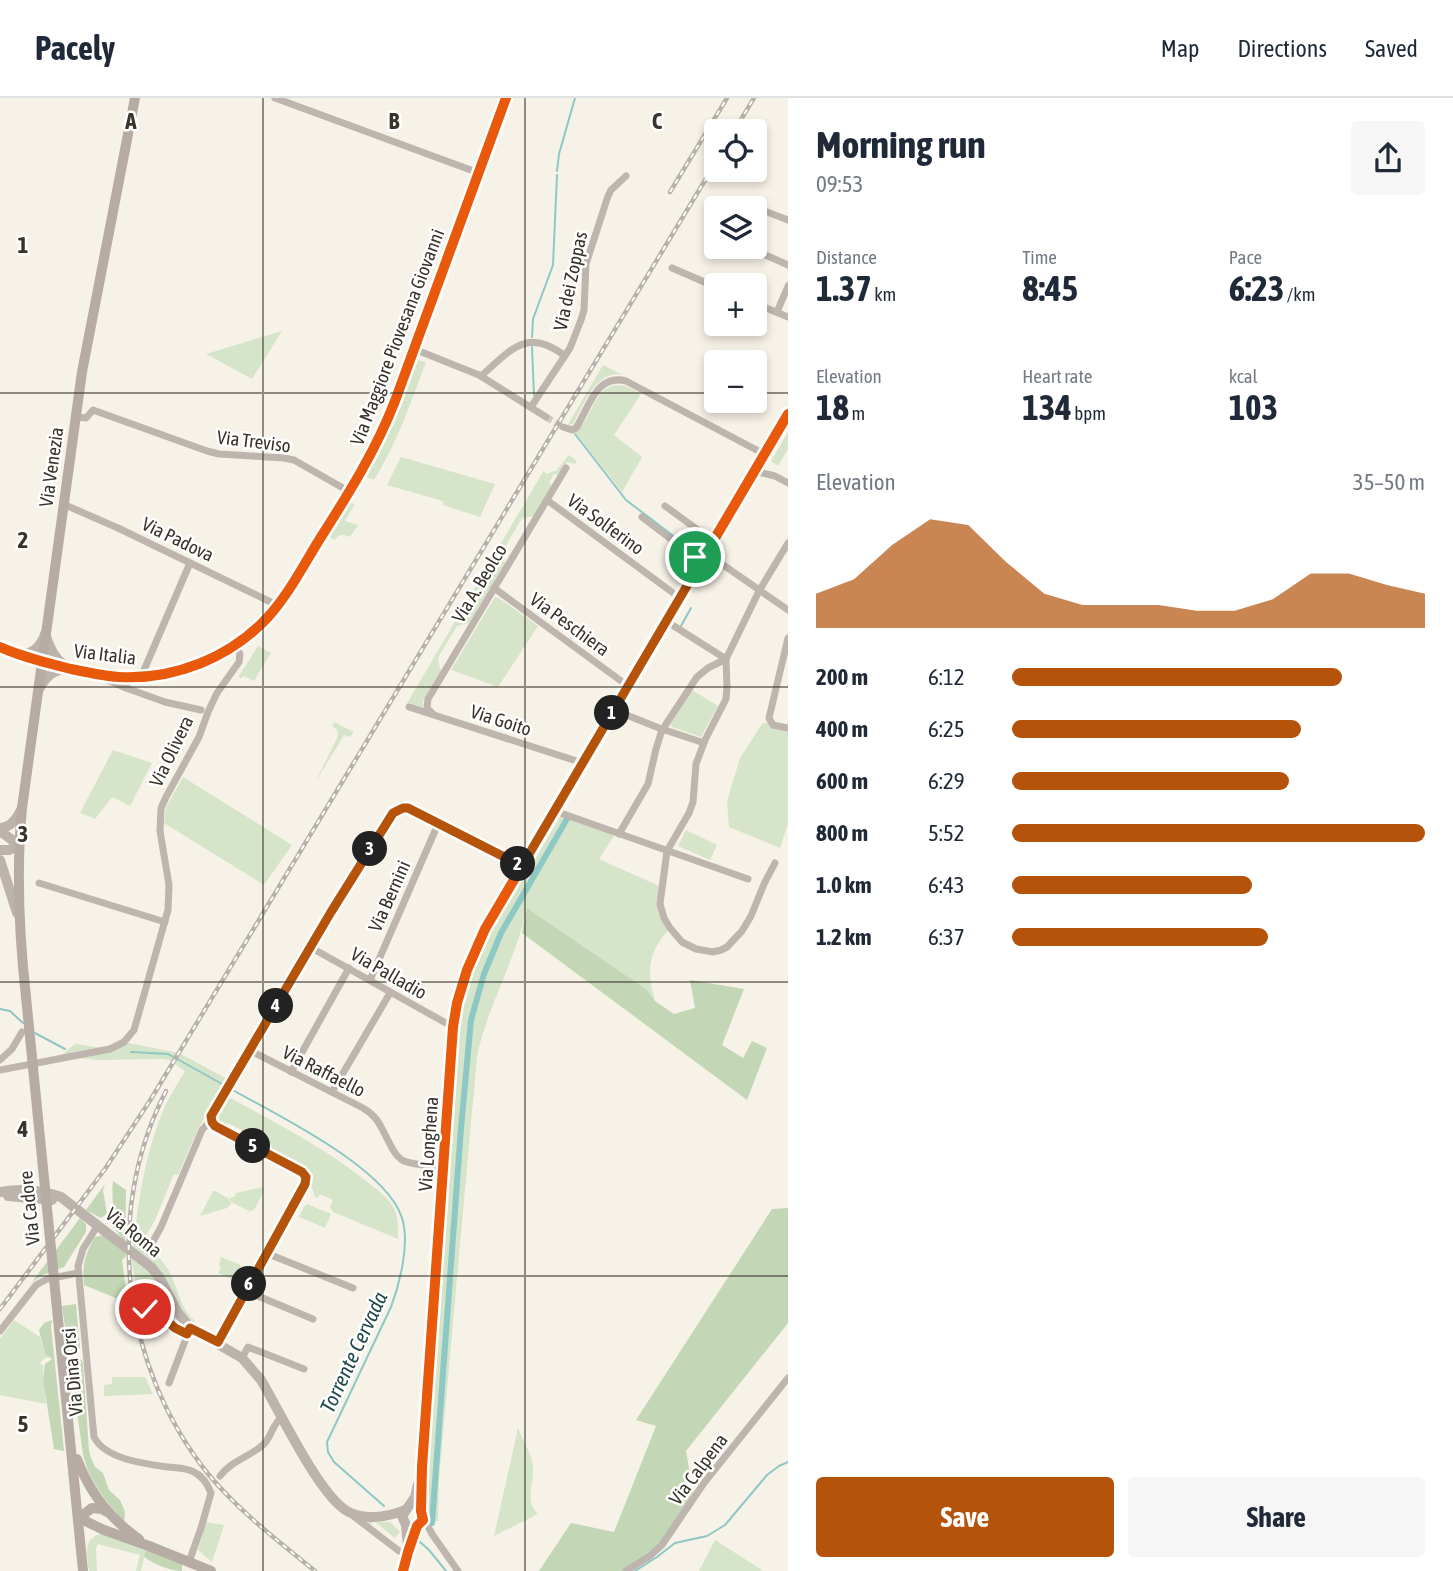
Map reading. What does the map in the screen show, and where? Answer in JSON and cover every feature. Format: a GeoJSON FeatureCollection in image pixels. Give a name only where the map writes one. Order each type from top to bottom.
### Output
{"type":"FeatureCollection","features":[{"type":"Feature","properties":{"kind":"main road","name":"Via Venezia"},"geometry":{"type":"LineString","coordinates":[[19,845],[75,417],[135,98]]}},
{"type":"Feature","properties":{"kind":"main road","name":"Via Cadore"},"geometry":{"type":"LineString","coordinates":[[19,845],[19,921],[79,1518],[211,1571]]}},
{"type":"Feature","properties":{"kind":"main road","name":"Via Cadore"},"geometry":{"type":"LineString","coordinates":[[71,1443],[88,1484],[97,1498],[129,1532],[149,1546]]}},
{"type":"Feature","properties":{"kind":"main road"},"geometry":{"type":"LineString","coordinates":[[83,1571],[79,1518],[92,1508],[109,1512]]}},
{"type":"Feature","properties":{"kind":"main road"},"geometry":{"type":"LineString","coordinates":[[82,1551],[89,1537],[104,1530]]}},
{"type":"Feature","properties":{"kind":"street"},"geometry":{"type":"LineString","coordinates":[[275,98],[479,173]]}},
{"type":"Feature","properties":{"kind":"street","name":"Via Maggiore Piovesana Giovanni"},"geometry":{"type":"LineString","coordinates":[[206,661],[235,645],[258,627],[277,605],[369,458],[389,416],[506,98]]}},
{"type":"Feature","properties":{"kind":"street","name":"Via dei Zoppas"},"geometry":{"type":"LineString","coordinates":[[531,407],[573,343],[584,310],[586,264],[611,190],[625,176]]}},
{"type":"Feature","properties":{"kind":"street"},"geometry":{"type":"LineString","coordinates":[[767,212],[788,220]]}},
{"type":"Feature","properties":{"kind":"street"},"geometry":{"type":"LineString","coordinates":[[767,256],[788,265]]}},
{"type":"Feature","properties":{"kind":"street"},"geometry":{"type":"LineString","coordinates":[[672,268],[704,282]]}},
{"type":"Feature","properties":{"kind":"street"},"geometry":{"type":"LineString","coordinates":[[777,312],[788,286]]}},
{"type":"Feature","properties":{"kind":"street"},"geometry":{"type":"LineString","coordinates":[[767,308],[788,317]]}},
{"type":"Feature","properties":{"kind":"street","name":"Via dei Zoppas"},"geometry":{"type":"LineString","coordinates":[[481,376],[512,348],[525,342],[546,345],[565,356]]}},
{"type":"Feature","properties":{"kind":"street"},"geometry":{"type":"LineString","coordinates":[[414,349],[481,376],[547,417]]}},
{"type":"Feature","properties":{"kind":"street"},"geometry":{"type":"LineString","coordinates":[[564,427],[574,429],[599,387],[610,381],[620,380],[767,465],[775,476],[788,483]]}},
{"type":"Feature","properties":{"kind":"street","name":"Via Treviso"},"geometry":{"type":"LineString","coordinates":[[75,417],[86,418],[93,410],[219,454],[294,460],[350,492]]}},
{"type":"Feature","properties":{"kind":"street","name":"Via Longhena"},"geometry":{"type":"LineString","coordinates":[[403,1551],[420,1520],[453,1027],[460,993],[476,947],[788,414]]}},
{"type":"Feature","properties":{"kind":"street","name":"Via A. Beolco"},"geometry":{"type":"LineString","coordinates":[[433,714],[427,708],[428,699],[566,468]]}},
{"type":"Feature","properties":{"kind":"street","name":"Via Solferino"},"geometry":{"type":"LineString","coordinates":[[547,500],[680,598]]}},
{"type":"Feature","properties":{"kind":"street","name":"Via Padova"},"geometry":{"type":"LineString","coordinates":[[63,504],[277,605]]}},
{"type":"Feature","properties":{"kind":"street"},"geometry":{"type":"LineString","coordinates":[[665,506],[713,541]]}},
{"type":"Feature","properties":{"kind":"street"},"geometry":{"type":"LineString","coordinates":[[642,517],[788,610]]}},
{"type":"Feature","properties":{"kind":"street"},"geometry":{"type":"LineString","coordinates":[[775,863],[751,916],[727,947],[721,950],[713,952],[688,946],[664,918],[660,904],[667,851],[693,802],[694,770],[726,699],[726,659],[788,543]]}},
{"type":"Feature","properties":{"kind":"street"},"geometry":{"type":"LineString","coordinates":[[141,677],[190,563]]}},
{"type":"Feature","properties":{"kind":"street","name":"Via Peschiera"},"geometry":{"type":"LineString","coordinates":[[494,588],[628,685]]}},
{"type":"Feature","properties":{"kind":"street"},"geometry":{"type":"LineString","coordinates":[[666,621],[726,659]]}},
{"type":"Feature","properties":{"kind":"street"},"geometry":{"type":"LineString","coordinates":[[37,693],[36,674],[20,655],[37,648],[45,634]]}},
{"type":"Feature","properties":{"kind":"street","name":"Via Italia"},"geometry":{"type":"LineString","coordinates":[[45,634],[56,659],[71,668]]}},
{"type":"Feature","properties":{"kind":"street"},"geometry":{"type":"LineString","coordinates":[[788,638],[769,718],[773,725],[788,728]]}},
{"type":"Feature","properties":{"kind":"street","name":"Via Olivera"},"geometry":{"type":"LineString","coordinates":[[0,1070],[110,1049],[124,1042],[136,1025],[168,910],[169,885],[160,831],[161,808],[199,737],[218,693],[239,662],[240,654],[235,645]]}},
{"type":"Feature","properties":{"kind":"street","name":"Via Italia"},"geometry":{"type":"LineString","coordinates":[[0,646],[42,662],[127,683],[141,677],[177,672],[206,661]]}},
{"type":"Feature","properties":{"kind":"street"},"geometry":{"type":"LineString","coordinates":[[619,834],[648,784],[663,729],[697,677],[726,659]]}},
{"type":"Feature","properties":{"kind":"street","name":"Via Italia"},"geometry":{"type":"LineString","coordinates":[[37,693],[49,675],[71,668]]}},
{"type":"Feature","properties":{"kind":"street"},"geometry":{"type":"LineString","coordinates":[[127,683],[165,702],[201,710]]}},
{"type":"Feature","properties":{"kind":"street","name":"Via Goito"},"geometry":{"type":"LineString","coordinates":[[409,707],[583,763]]}},
{"type":"Feature","properties":{"kind":"street"},"geometry":{"type":"LineString","coordinates":[[614,710],[704,743]]}},
{"type":"Feature","properties":{"kind":"street"},"geometry":{"type":"LineString","coordinates":[[0,850],[9,850],[19,845],[0,830],[13,823],[22,807]]}},
{"type":"Feature","properties":{"kind":"street"},"geometry":{"type":"LineString","coordinates":[[151,1245],[202,1130],[211,1120],[212,1112],[393,813],[408,808],[522,866]]}},
{"type":"Feature","properties":{"kind":"street"},"geometry":{"type":"LineString","coordinates":[[555,811],[748,879]]}},
{"type":"Feature","properties":{"kind":"street","name":"Via Bernini"},"geometry":{"type":"LineString","coordinates":[[370,980],[438,824]]}},
{"type":"Feature","properties":{"kind":"street"},"geometry":{"type":"LineString","coordinates":[[0,860],[19,921]]}},
{"type":"Feature","properties":{"kind":"street"},"geometry":{"type":"LineString","coordinates":[[39,883],[165,922]]}},
{"type":"Feature","properties":{"kind":"street","name":"Via Palladio"},"geometry":{"type":"LineString","coordinates":[[310,947],[453,1027]]}},
{"type":"Feature","properties":{"kind":"street"},"geometry":{"type":"LineString","coordinates":[[291,1072],[349,968]]}},
{"type":"Feature","properties":{"kind":"street"},"geometry":{"type":"LineString","coordinates":[[332,1093],[390,993]]}},
{"type":"Feature","properties":{"kind":"street"},"geometry":{"type":"LineString","coordinates":[[0,1060],[12,1049],[22,1032]]}},
{"type":"Feature","properties":{"kind":"street","name":"Via Raffaello"},"geometry":{"type":"LineString","coordinates":[[249,1050],[370,1113],[402,1160],[444,1166]]}},
{"type":"Feature","properties":{"kind":"street"},"geometry":{"type":"LineString","coordinates":[[211,1120],[215,1126],[300,1171],[306,1177],[305,1184],[218,1342]]}},
{"type":"Feature","properties":{"kind":"street","name":"Via Roma"},"geometry":{"type":"LineString","coordinates":[[0,1194],[57,1200],[72,1205],[154,1270],[189,1331]]}},
{"type":"Feature","properties":{"kind":"street","name":"Via Dina Orsi"},"geometry":{"type":"LineString","coordinates":[[98,1225],[80,1254],[78,1266],[93,1430],[98,1444],[107,1452],[195,1472],[211,1490],[189,1562]]}},
{"type":"Feature","properties":{"kind":"street"},"geometry":{"type":"LineString","coordinates":[[266,1253],[353,1288]]}},
{"type":"Feature","properties":{"kind":"street"},"geometry":{"type":"LineString","coordinates":[[0,1331],[36,1285],[47,1279],[78,1273]]}},
{"type":"Feature","properties":{"kind":"street"},"geometry":{"type":"LineString","coordinates":[[246,1291],[313,1319]]}},
{"type":"Feature","properties":{"kind":"street"},"geometry":{"type":"LineString","coordinates":[[145,1309],[163,1317],[175,1328],[218,1342],[242,1357],[261,1380],[327,1492],[346,1510],[403,1551]]}},
{"type":"Feature","properties":{"kind":"street"},"geometry":{"type":"LineString","coordinates":[[169,1383],[189,1331]]}},
{"type":"Feature","properties":{"kind":"street"},"geometry":{"type":"LineString","coordinates":[[242,1357],[248,1347],[304,1369]]}},
{"type":"Feature","properties":{"kind":"street","name":"Via Calpena"},"geometry":{"type":"LineString","coordinates":[[626,1571],[662,1545],[704,1483],[788,1378]]}},
{"type":"Feature","properties":{"kind":"street"},"geometry":{"type":"LineString","coordinates":[[220,1476],[262,1446],[282,1416]]}},
{"type":"Feature","properties":{"kind":"street","name":"Via Longhena"},"geometry":{"type":"LineString","coordinates":[[403,1571],[405,1523],[402,1516],[416,1494],[422,1467]]}},
{"type":"Feature","properties":{"kind":"street"},"geometry":{"type":"LineString","coordinates":[[382,1517],[413,1506],[420,1520],[458,1571]]}},
{"type":"Feature","properties":{"kind":"street"},"geometry":{"type":"LineString","coordinates":[[346,1510],[405,1523],[411,1527],[420,1520]]}},
{"type":"Feature","properties":{"kind":"green space"},"geometry":{"type":"Polygon","coordinates":[[[282,331],[252,379],[206,354],[282,331]]]}},
{"type":"Feature","properties":{"kind":"green space"},"geometry":{"type":"Polygon","coordinates":[[[416,360],[426,362],[403,422],[374,480],[366,477],[387,438],[416,360]]]}},
{"type":"Feature","properties":{"kind":"green space"},"geometry":{"type":"Polygon","coordinates":[[[603,365],[623,375],[605,377],[598,383],[573,424],[567,426],[603,365]]]}},
{"type":"Feature","properties":{"kind":"green space"},"geometry":{"type":"Polygon","coordinates":[[[615,385],[626,386],[641,394],[614,435],[642,457],[622,492],[575,432],[586,420],[602,393],[615,385]]]}},
{"type":"Feature","properties":{"kind":"green space"},"geometry":{"type":"Polygon","coordinates":[[[788,432],[788,449],[778,466],[771,461],[788,432]]]}},
{"type":"Feature","properties":{"kind":"green space"},"geometry":{"type":"Polygon","coordinates":[[[569,455],[577,461],[575,464],[567,462],[558,475],[554,474],[549,483],[553,485],[534,516],[522,518],[503,551],[505,563],[469,623],[457,626],[439,656],[441,670],[423,701],[423,709],[406,705],[544,470],[546,474],[556,471],[569,455]]]}},
{"type":"Feature","properties":{"kind":"green space"},"geometry":{"type":"Polygon","coordinates":[[[401,457],[495,484],[480,517],[443,505],[443,501],[387,485],[401,457]]]}},
{"type":"Feature","properties":{"kind":"green space"},"geometry":{"type":"Polygon","coordinates":[[[351,503],[355,504],[345,521],[358,525],[350,537],[341,535],[335,540],[329,537],[351,503]]]}},
{"type":"Feature","properties":{"kind":"green space"},"geometry":{"type":"Polygon","coordinates":[[[495,597],[538,626],[498,687],[451,670],[495,597]]]}},
{"type":"Feature","properties":{"kind":"green space"},"geometry":{"type":"Polygon","coordinates":[[[258,646],[271,653],[254,681],[244,676],[240,679],[239,676],[258,646]]]}},
{"type":"Feature","properties":{"kind":"green space"},"geometry":{"type":"Polygon","coordinates":[[[692,690],[718,706],[701,737],[670,725],[692,690]]]}},
{"type":"Feature","properties":{"kind":"green space"},"geometry":{"type":"Polygon","coordinates":[[[334,722],[354,732],[350,737],[344,735],[315,783],[338,736],[337,730],[332,726],[334,722]]]}},
{"type":"Feature","properties":{"kind":"green space"},"geometry":{"type":"Polygon","coordinates":[[[770,722],[788,728],[788,824],[780,848],[729,827],[727,801],[740,758],[762,724],[770,722]]]}},
{"type":"Feature","properties":{"kind":"green space"},"geometry":{"type":"Polygon","coordinates":[[[113,750],[152,763],[130,806],[112,797],[95,819],[80,813],[113,750]]]}},
{"type":"Feature","properties":{"kind":"green space"},"geometry":{"type":"Polygon","coordinates":[[[183,777],[292,845],[264,885],[164,823],[166,807],[183,777]]]}},
{"type":"Feature","properties":{"kind":"green space"},"geometry":{"type":"Polygon","coordinates":[[[555,811],[614,836],[599,859],[662,889],[660,904],[670,928],[657,945],[651,962],[650,980],[655,1001],[646,989],[527,908],[516,946],[487,1020],[477,1057],[439,1479],[438,1521],[430,1522],[424,1494],[450,1073],[467,970],[555,811]]]}},
{"type":"Feature","properties":{"kind":"green space"},"geometry":{"type":"Polygon","coordinates":[[[686,830],[717,845],[710,860],[678,846],[686,830]]]}},
{"type":"Feature","properties":{"kind":"green space"},"geometry":{"type":"Polygon","coordinates":[[[527,908],[646,989],[655,1001],[674,1014],[695,1008],[690,980],[744,989],[722,1045],[743,1058],[752,1041],[767,1048],[747,1100],[522,933],[527,908]]]}},
{"type":"Feature","properties":{"kind":"green space"},"geometry":{"type":"Polygon","coordinates":[[[124,1042],[179,1053],[231,1081],[223,1094],[219,1092],[199,1127],[178,1175],[174,1174],[143,1241],[167,1267],[182,1304],[194,1323],[181,1307],[162,1272],[133,1246],[140,1194],[152,1142],[166,1104],[185,1071],[169,1060],[162,1059],[98,1060],[71,1057],[55,1060],[75,1044],[110,1049],[124,1042]]]}},
{"type":"Feature","properties":{"kind":"green space"},"geometry":{"type":"Polygon","coordinates":[[[227,1096],[316,1146],[381,1193],[395,1211],[398,1239],[333,1212],[330,1207],[333,1200],[320,1194],[318,1198],[314,1196],[307,1172],[273,1154],[272,1146],[228,1123],[225,1127],[218,1123],[216,1115],[227,1096]]]}},
{"type":"Feature","properties":{"kind":"green space"},"geometry":{"type":"Polygon","coordinates":[[[113,1181],[126,1190],[125,1242],[113,1227],[113,1181]]]}},
{"type":"Feature","properties":{"kind":"green space"},"geometry":{"type":"Polygon","coordinates":[[[105,1184],[103,1190],[107,1214],[101,1218],[86,1210],[105,1184]]]}},
{"type":"Feature","properties":{"kind":"green space"},"geometry":{"type":"Polygon","coordinates":[[[263,1187],[264,1191],[254,1210],[249,1211],[229,1198],[236,1193],[263,1187]]]}},
{"type":"Feature","properties":{"kind":"green space"},"geometry":{"type":"Polygon","coordinates":[[[213,1191],[232,1203],[227,1208],[200,1216],[213,1191]]]}},
{"type":"Feature","properties":{"kind":"green space"},"geometry":{"type":"Polygon","coordinates":[[[307,1204],[331,1214],[325,1228],[299,1217],[307,1204]]]}},
{"type":"Feature","properties":{"kind":"green space"},"geometry":{"type":"Polygon","coordinates":[[[788,1208],[788,1323],[686,1451],[694,1497],[662,1545],[626,1571],[539,1571],[571,1523],[614,1532],[656,1426],[636,1420],[772,1209],[788,1208]]]}},
{"type":"Feature","properties":{"kind":"green space"},"geometry":{"type":"Polygon","coordinates":[[[80,1218],[86,1224],[86,1232],[64,1267],[32,1282],[80,1218]]]}},
{"type":"Feature","properties":{"kind":"green space"},"geometry":{"type":"Polygon","coordinates":[[[103,1235],[125,1251],[126,1256],[122,1260],[128,1303],[84,1285],[87,1254],[95,1237],[103,1235]]]}},
{"type":"Feature","properties":{"kind":"green space"},"geometry":{"type":"Polygon","coordinates":[[[131,1257],[154,1277],[182,1326],[165,1313],[139,1304],[131,1257]]]}},
{"type":"Feature","properties":{"kind":"green space"},"geometry":{"type":"Polygon","coordinates":[[[221,1257],[241,1265],[233,1280],[218,1273],[221,1257]]]}},
{"type":"Feature","properties":{"kind":"green space"},"geometry":{"type":"Polygon","coordinates":[[[76,1304],[80,1348],[77,1353],[70,1355],[81,1359],[83,1363],[89,1451],[95,1467],[103,1473],[109,1490],[120,1500],[125,1512],[124,1523],[94,1482],[83,1454],[62,1306],[76,1304]]]}},
{"type":"Feature","properties":{"kind":"green space"},"geometry":{"type":"Polygon","coordinates":[[[14,1320],[40,1337],[45,1354],[50,1357],[40,1363],[44,1367],[46,1404],[0,1395],[0,1339],[14,1320]]]}},
{"type":"Feature","properties":{"kind":"green space"},"geometry":{"type":"Polygon","coordinates":[[[52,1320],[64,1451],[54,1449],[43,1379],[45,1364],[52,1359],[45,1354],[39,1330],[44,1323],[52,1320]]]}},
{"type":"Feature","properties":{"kind":"green space"},"geometry":{"type":"Polygon","coordinates":[[[112,1377],[145,1377],[153,1394],[104,1396],[104,1385],[112,1384],[112,1377]]]}},
{"type":"Feature","properties":{"kind":"green space"},"geometry":{"type":"Polygon","coordinates":[[[518,1428],[532,1460],[531,1499],[538,1514],[494,1536],[518,1428]]]}},
{"type":"Feature","properties":{"kind":"green space"},"geometry":{"type":"Polygon","coordinates":[[[374,1521],[390,1522],[400,1532],[395,1538],[374,1521]]]}},
{"type":"Feature","properties":{"kind":"green space"},"geometry":{"type":"Polygon","coordinates":[[[206,1522],[224,1525],[212,1562],[198,1550],[206,1522]]]}},
{"type":"Feature","properties":{"kind":"green space"},"geometry":{"type":"Polygon","coordinates":[[[103,1533],[146,1550],[141,1571],[136,1571],[140,1555],[98,1544],[97,1571],[89,1571],[87,1548],[96,1535],[103,1533]]]}},
{"type":"Feature","properties":{"kind":"green space"},"geometry":{"type":"Polygon","coordinates":[[[715,1540],[762,1570],[762,1571],[699,1571],[715,1540]]]}},
{"type":"Feature","properties":{"kind":"green space"},"geometry":{"type":"Polygon","coordinates":[[[146,1550],[182,1564],[182,1571],[148,1560],[144,1557],[146,1550]]]}},
{"type":"Feature","properties":{"kind":"waterway"},"geometry":{"type":"LineString","coordinates":[[557,171],[559,154],[575,98]]}},
{"type":"Feature","properties":{"kind":"waterway"},"geometry":{"type":"LineString","coordinates":[[532,337],[533,319],[553,265],[557,175]]}},
{"type":"Feature","properties":{"kind":"waterway"},"geometry":{"type":"LineString","coordinates":[[532,347],[534,395]]}},
{"type":"Feature","properties":{"kind":"waterway"},"geometry":{"type":"LineString","coordinates":[[575,434],[626,500],[688,547]]}},
{"type":"Feature","properties":{"kind":"waterway"},"geometry":{"type":"LineString","coordinates":[[681,626],[691,608]]}},
{"type":"Feature","properties":{"kind":"waterway"},"geometry":{"type":"LineString","coordinates":[[432,1523],[471,1020],[484,974],[501,933],[567,819]]}},
{"type":"Feature","properties":{"kind":"waterway","name":"Torrente Cervada"},"geometry":{"type":"LineString","coordinates":[[0,1009],[10,1011],[23,1023]]}},
{"type":"Feature","properties":{"kind":"waterway","name":"Torrente Cervada"},"geometry":{"type":"LineString","coordinates":[[35,1033],[65,1049]]}},
{"type":"Feature","properties":{"kind":"waterway","name":"Torrente Cervada"},"geometry":{"type":"LineString","coordinates":[[131,1052],[168,1054],[224,1085]]}},
{"type":"Feature","properties":{"kind":"waterway","name":"Torrente Cervada"},"geometry":{"type":"LineString","coordinates":[[229,1088],[300,1127],[352,1161],[392,1199],[402,1218],[404,1251],[401,1275],[391,1307],[327,1442],[328,1452],[334,1462],[384,1506]]}},
{"type":"Feature","properties":{"kind":"waterway"},"geometry":{"type":"LineString","coordinates":[[635,1571],[675,1543],[707,1536],[725,1525],[767,1475],[788,1462]]}},
{"type":"Feature","properties":{"kind":"waterway","name":"Torrente Cervada"},"geometry":{"type":"LineString","coordinates":[[419,1541],[446,1571]]}},
{"type":"Feature","properties":{"kind":"tunnel"},"geometry":{"type":"LineString","coordinates":[[546,417],[563,427]]}},
{"type":"Feature","properties":{"kind":"railway"},"geometry":{"type":"LineString","coordinates":[[670,192],[727,98]]}},
{"type":"Feature","properties":{"kind":"railway"},"geometry":{"type":"LineString","coordinates":[[741,119],[754,98]]}},
{"type":"Feature","properties":{"kind":"railway"},"geometry":{"type":"LineString","coordinates":[[0,1309],[105,1169],[151,1099],[704,182]]}},
{"type":"Feature","properties":{"kind":"railway"},"geometry":{"type":"LineString","coordinates":[[166,1091],[146,1139],[134,1188],[129,1239],[131,1289],[141,1339],[157,1387],[180,1433],[209,1475],[246,1514],[315,1571]]}},
{"type":"Feature","properties":{"kind":"cycle path"},"geometry":{"type":"LineString","coordinates":[[0,647],[71,669],[113,676],[160,675],[200,664],[219,655],[268,617],[290,589],[352,488],[388,419],[506,98]]}},
{"type":"Feature","properties":{"kind":"cycle path"},"geometry":{"type":"LineString","coordinates":[[403,1571],[417,1526],[423,1520],[422,1467],[453,1027],[467,970],[485,929],[788,414]]}},
{"type":"Feature","properties":{"kind":"route"},"geometry":{"type":"LineString","coordinates":[[145,1309],[163,1317],[187,1334],[190,1328],[218,1342],[306,1182],[302,1172],[215,1126],[211,1116],[331,912],[393,813],[408,808],[522,866],[701,562],[695,557]]}}]}
